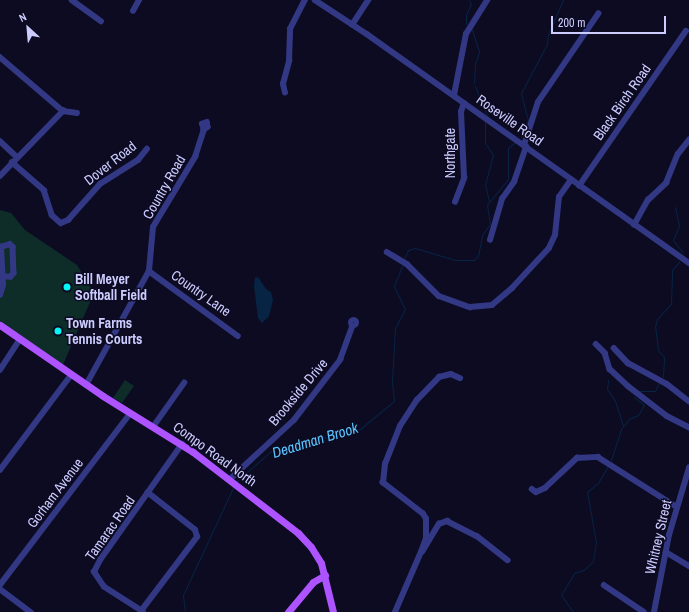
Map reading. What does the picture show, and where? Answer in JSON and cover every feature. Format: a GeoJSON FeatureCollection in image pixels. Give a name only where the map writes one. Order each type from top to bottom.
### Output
{"type":"FeatureCollection","features":[{"type":"Feature","properties":{"kind":"main road","name":"Compo Road North"},"geometry":{"type":"LineString","coordinates":[[0,325],[130,414],[182,444],[303,538],[317,556],[325,574],[333,612]]}},
{"type":"Feature","properties":{"kind":"main road"},"geometry":{"type":"LineString","coordinates":[[288,612],[313,582],[325,574]]}},
{"type":"Feature","properties":{"kind":"street"},"geometry":{"type":"LineString","coordinates":[[72,0],[101,21]]}},
{"type":"Feature","properties":{"kind":"street"},"geometry":{"type":"LineString","coordinates":[[133,11],[139,0]]}},
{"type":"Feature","properties":{"kind":"street"},"geometry":{"type":"LineString","coordinates":[[285,93],[283,84],[289,61],[290,29],[305,0]]}},
{"type":"Feature","properties":{"kind":"street","name":"Roseville Road"},"geometry":{"type":"LineString","coordinates":[[315,0],[454,95],[579,186],[689,262]]}},
{"type":"Feature","properties":{"kind":"street"},"geometry":{"type":"LineString","coordinates":[[352,25],[368,0]]}},
{"type":"Feature","properties":{"kind":"street"},"geometry":{"type":"LineString","coordinates":[[454,95],[466,34],[487,0]]}},
{"type":"Feature","properties":{"kind":"street"},"geometry":{"type":"LineString","coordinates":[[490,240],[502,199],[514,182],[538,102],[598,14]]}},
{"type":"Feature","properties":{"kind":"street","name":"Black Birch Road"},"geometry":{"type":"LineString","coordinates":[[579,186],[686,31]]}},
{"type":"Feature","properties":{"kind":"street"},"geometry":{"type":"LineString","coordinates":[[0,58],[63,111],[77,113]]}},
{"type":"Feature","properties":{"kind":"street","name":"Northgate"},"geometry":{"type":"LineString","coordinates":[[455,202],[464,178],[461,112],[464,103]]}},
{"type":"Feature","properties":{"kind":"street"},"geometry":{"type":"LineString","coordinates":[[0,176],[63,111]]}},
{"type":"Feature","properties":{"kind":"street","name":"Country Road"},"geometry":{"type":"LineString","coordinates":[[86,385],[149,271],[153,227],[195,157],[204,130]]}},
{"type":"Feature","properties":{"kind":"street"},"geometry":{"type":"LineString","coordinates":[[634,225],[648,200],[666,183],[678,154],[689,140]]}},
{"type":"Feature","properties":{"kind":"street"},"geometry":{"type":"LineString","coordinates":[[0,141],[17,157]]}},
{"type":"Feature","properties":{"kind":"street","name":"Dover Road"},"geometry":{"type":"LineString","coordinates":[[12,162],[44,190],[52,216],[61,223],[68,220],[100,184],[138,160],[147,149]]}},
{"type":"Feature","properties":{"kind":"street"},"geometry":{"type":"LineString","coordinates":[[387,252],[404,262],[439,296],[466,306],[485,306],[500,299],[549,248],[555,235],[559,197],[571,180]]}},
{"type":"Feature","properties":{"kind":"street"},"geometry":{"type":"LineString","coordinates":[[0,294],[3,277],[1,248],[10,244],[12,247],[14,273],[11,277],[3,277]]}},
{"type":"Feature","properties":{"kind":"street","name":"Country Lane"},"geometry":{"type":"LineString","coordinates":[[149,271],[238,336]]}},
{"type":"Feature","properties":{"kind":"street","name":"Brookside Drive"},"geometry":{"type":"LineString","coordinates":[[233,483],[294,420],[340,360],[352,326]]}},
{"type":"Feature","properties":{"kind":"street"},"geometry":{"type":"LineString","coordinates":[[0,370],[20,339]]}},
{"type":"Feature","properties":{"kind":"street"},"geometry":{"type":"LineString","coordinates":[[596,344],[605,353],[610,369],[628,386],[667,416],[689,427]]}},
{"type":"Feature","properties":{"kind":"street"},"geometry":{"type":"LineString","coordinates":[[614,348],[628,363],[667,384],[689,401]]}},
{"type":"Feature","properties":{"kind":"street"},"geometry":{"type":"LineString","coordinates":[[395,612],[426,538],[425,516],[385,486],[383,474],[395,439],[417,400],[440,377],[451,374],[460,378]]}},
{"type":"Feature","properties":{"kind":"street"},"geometry":{"type":"LineString","coordinates":[[0,470],[71,375]]}},
{"type":"Feature","properties":{"kind":"street"},"geometry":{"type":"LineString","coordinates":[[153,427],[184,383]]}},
{"type":"Feature","properties":{"kind":"street","name":"Gorham Avenue"},"geometry":{"type":"LineString","coordinates":[[0,585],[130,414]]}},
{"type":"Feature","properties":{"kind":"street","name":"Tamarac Road"},"geometry":{"type":"LineString","coordinates":[[142,612],[104,587],[94,572],[100,560],[182,444]]}},
{"type":"Feature","properties":{"kind":"street"},"geometry":{"type":"LineString","coordinates":[[532,489],[536,492],[545,488],[577,458],[598,457],[677,507]]}},
{"type":"Feature","properties":{"kind":"street","name":"Whitney Street"},"geometry":{"type":"LineString","coordinates":[[654,612],[677,507],[689,471]]}},
{"type":"Feature","properties":{"kind":"street"},"geometry":{"type":"LineString","coordinates":[[142,612],[197,536],[195,530],[148,493]]}},
{"type":"Feature","properties":{"kind":"street"},"geometry":{"type":"LineString","coordinates":[[421,552],[439,524],[447,521],[477,536],[508,560]]}},
{"type":"Feature","properties":{"kind":"street"},"geometry":{"type":"LineString","coordinates":[[666,552],[689,566]]}},
{"type":"Feature","properties":{"kind":"street"},"geometry":{"type":"LineString","coordinates":[[604,585],[644,612]]}},
{"type":"Feature","properties":{"kind":"street"},"geometry":{"type":"LineString","coordinates":[[0,590],[31,612]]}},
{"type":"Feature","properties":{"kind":"green space"},"geometry":{"type":"Polygon","coordinates":[[[0,210],[11,213],[25,230],[77,265],[94,293],[62,367],[0,323],[0,210]]]}},
{"type":"Feature","properties":{"kind":"green space"},"geometry":{"type":"Polygon","coordinates":[[[125,380],[134,386],[122,403],[113,398],[125,380]]]}},
{"type":"Feature","properties":{"kind":"water"},"geometry":{"type":"Polygon","coordinates":[[[258,277],[266,289],[271,292],[273,300],[269,316],[262,323],[258,318],[254,286],[255,278],[258,277]]]}},
{"type":"Feature","properties":{"kind":"waterway"},"geometry":{"type":"LineString","coordinates":[[466,24],[466,15],[471,4],[469,0]]}},
{"type":"Feature","properties":{"kind":"waterway","name":"Deadman Brook"},"geometry":{"type":"LineString","coordinates":[[521,137],[528,120],[521,93],[547,44],[548,35],[563,0]]}},
{"type":"Feature","properties":{"kind":"waterway"},"geometry":{"type":"LineString","coordinates":[[472,30],[479,52],[475,64],[474,83]]}},
{"type":"Feature","properties":{"kind":"waterway"},"geometry":{"type":"LineString","coordinates":[[475,86],[487,115]]}},
{"type":"Feature","properties":{"kind":"waterway"},"geometry":{"type":"LineString","coordinates":[[485,122],[485,143],[493,155],[485,184],[489,202]]}},
{"type":"Feature","properties":{"kind":"waterway","name":"Deadman Brook"},"geometry":{"type":"LineString","coordinates":[[404,259],[408,250],[415,248],[455,260],[474,260],[478,256],[482,235],[490,224],[487,205],[508,179],[508,148],[514,143]]}},
{"type":"Feature","properties":{"kind":"waterway"},"geometry":{"type":"LineString","coordinates":[[675,207],[679,226],[673,240],[683,253]]}},
{"type":"Feature","properties":{"kind":"waterway"},"geometry":{"type":"LineString","coordinates":[[663,377],[664,357],[658,350],[655,327],[657,319],[671,304],[672,270],[679,262]]}},
{"type":"Feature","properties":{"kind":"waterway","name":"Deadman Brook"},"geometry":{"type":"LineString","coordinates":[[236,482],[272,450],[360,429],[394,401],[392,381],[395,328],[405,309],[394,286],[403,264]]}},
{"type":"Feature","properties":{"kind":"waterway"},"geometry":{"type":"LineString","coordinates":[[608,380],[607,389],[615,401],[623,426]]}},
{"type":"Feature","properties":{"kind":"waterway"},"geometry":{"type":"LineString","coordinates":[[640,391],[655,391],[659,383]]}},
{"type":"Feature","properties":{"kind":"waterway"},"geometry":{"type":"LineString","coordinates":[[611,460],[621,429],[629,419],[638,415],[644,405],[634,397]]}},
{"type":"Feature","properties":{"kind":"waterway"},"geometry":{"type":"LineString","coordinates":[[573,612],[561,595],[574,573],[584,570],[593,561],[596,542],[587,492],[598,483],[608,466]]}},
{"type":"Feature","properties":{"kind":"waterway","name":"Deadman Brook"},"geometry":{"type":"LineString","coordinates":[[185,612],[183,595],[233,488]]}},
{"type":"Feature","properties":{"kind":"place","name":"Bill Meyer Softball Field"},"geometry":{"type":"Point","coordinates":[67,287]}},
{"type":"Feature","properties":{"kind":"place","name":"Town Farms Tennis Courts"},"geometry":{"type":"Point","coordinates":[58,331]}}]}
